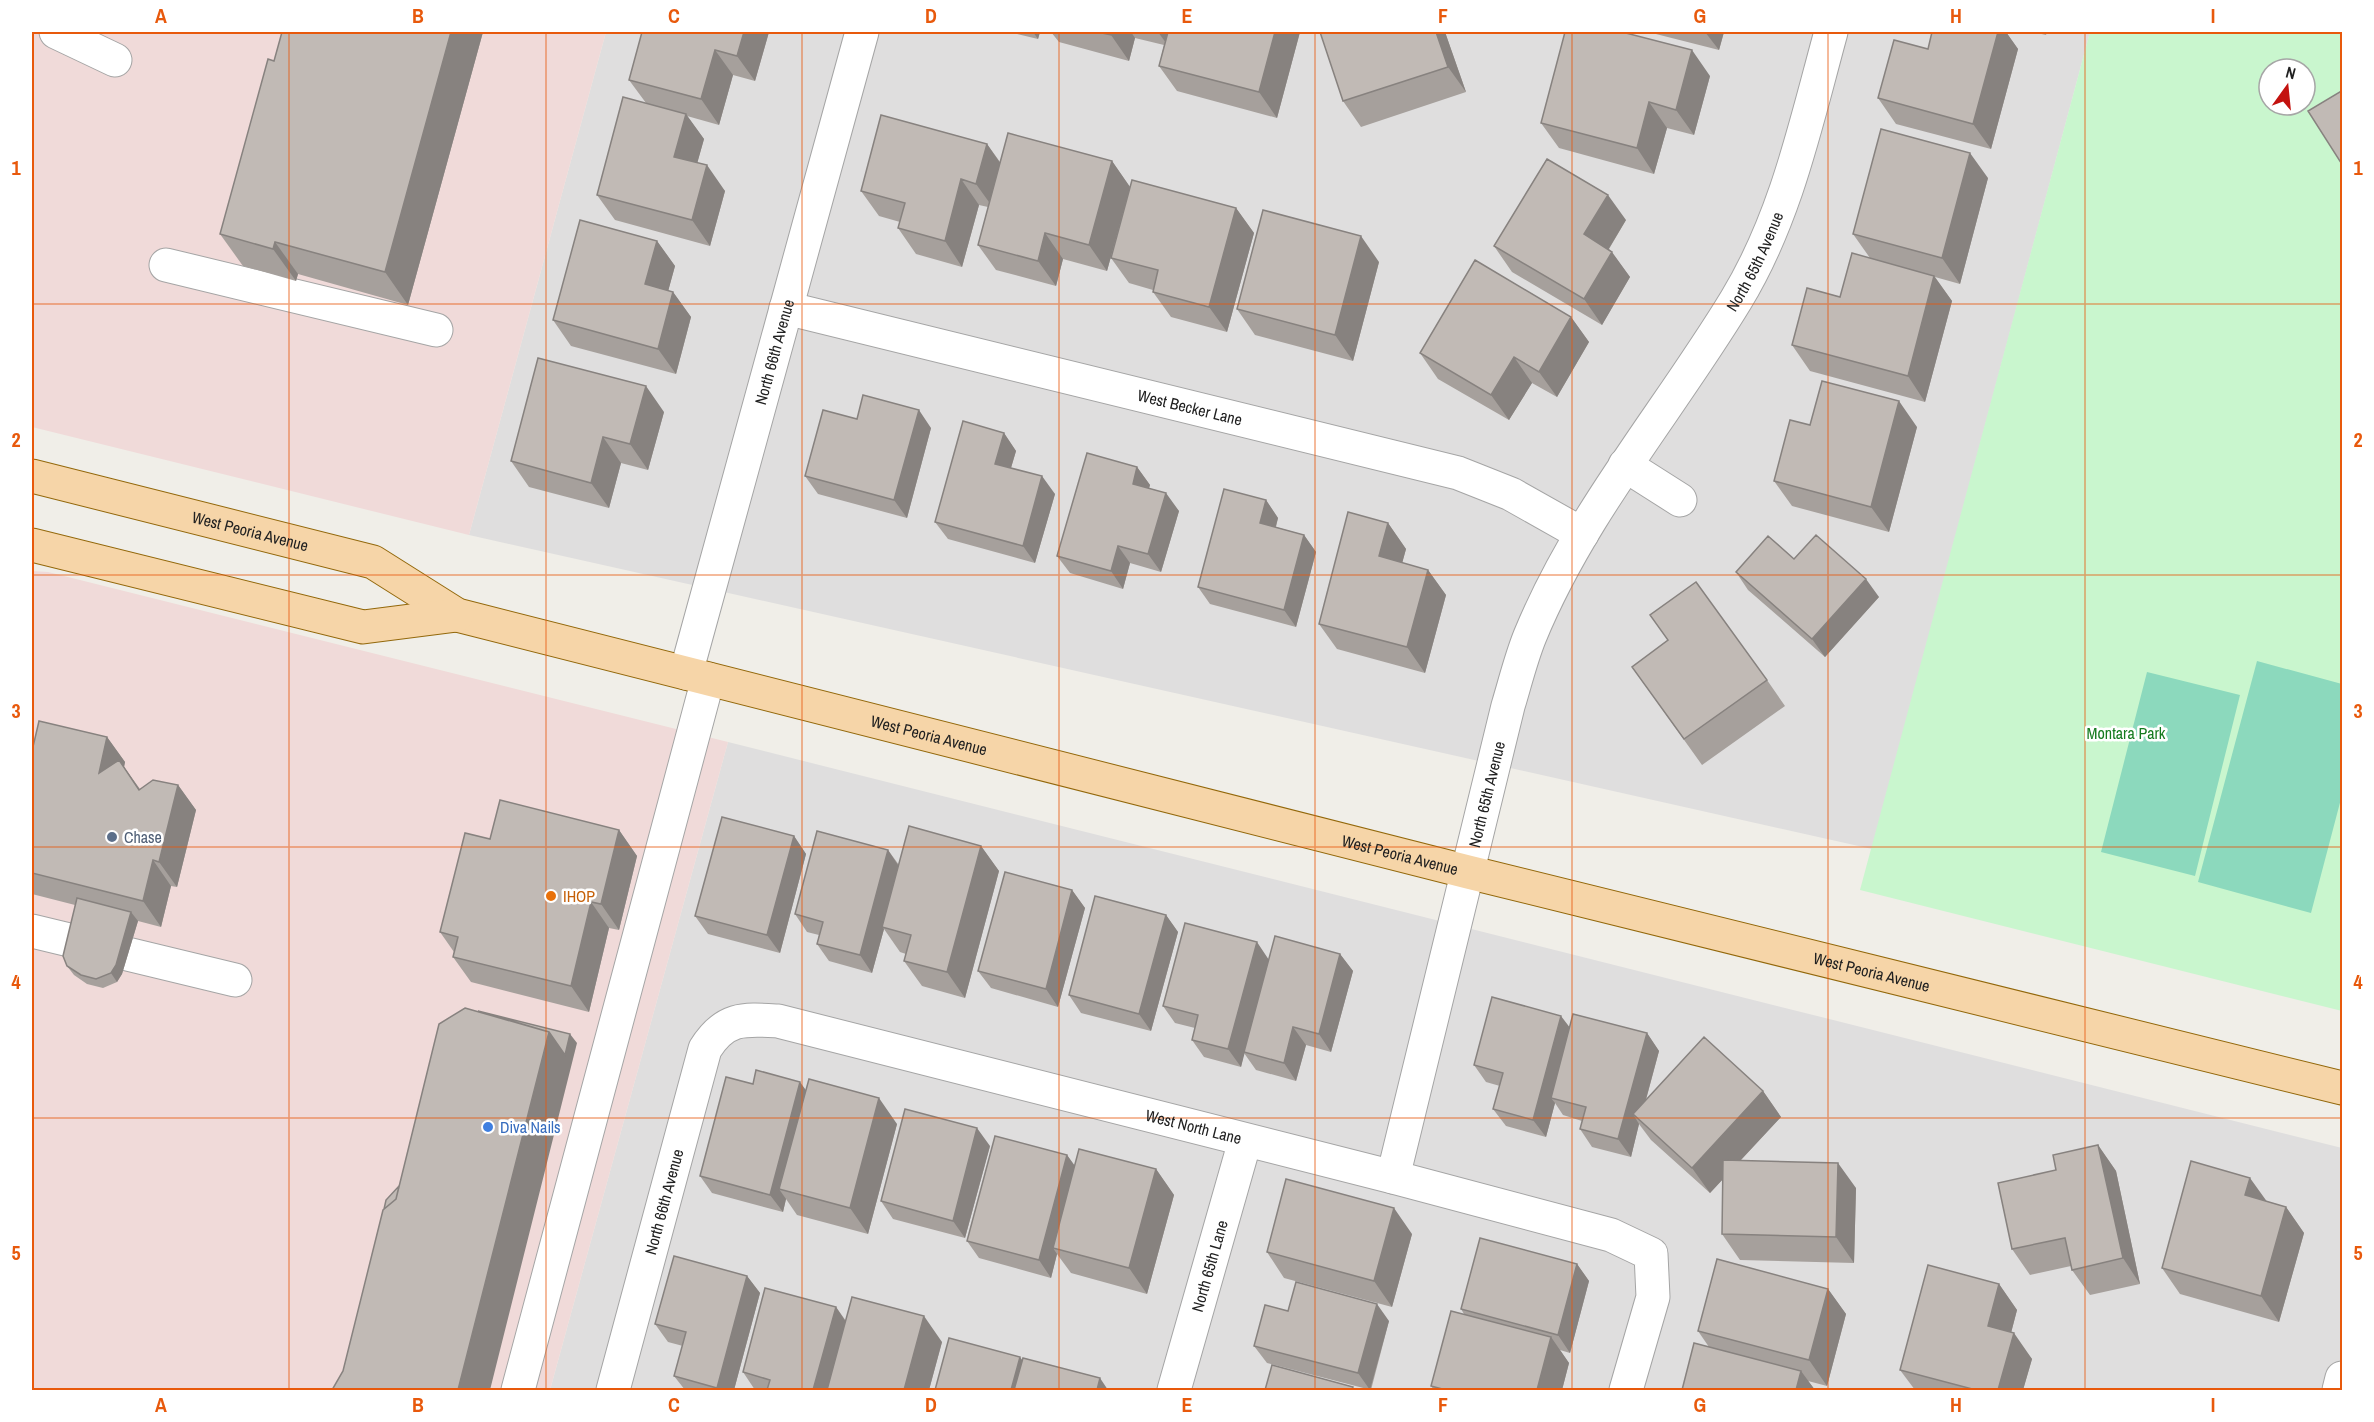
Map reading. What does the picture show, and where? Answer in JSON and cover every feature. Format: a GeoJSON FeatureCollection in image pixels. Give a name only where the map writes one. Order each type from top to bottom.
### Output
{"type":"FeatureCollection","features":[{"type":"Feature","properties":{"kind":"main road","name":"West Peoria Avenue"},"geometry":{"type":"LineString","coordinates":[[32,476],[374,562],[457,615],[1468,872],[2343,1088]]}},
{"type":"Feature","properties":{"kind":"main road","name":"West Peoria Avenue"},"geometry":{"type":"LineString","coordinates":[[32,545],[363,627],[457,615]]}},
{"type":"Feature","properties":{"kind":"street"},"geometry":{"type":"LineString","coordinates":[[56,32],[115,60]]}},
{"type":"Feature","properties":{"kind":"street","name":"North 66th Avenue"},"geometry":{"type":"LineString","coordinates":[[519,1390],[786,308],[862,32]]}},
{"type":"Feature","properties":{"kind":"street","name":"North 65th Avenue"},"geometry":{"type":"LineString","coordinates":[[1393,1178],[1508,706],[1529,637],[1582,534],[1625,465],[1737,299],[1773,226],[1800,146],[1831,32]]}},
{"type":"Feature","properties":{"kind":"street"},"geometry":{"type":"LineString","coordinates":[[166,265],[436,330]]}},
{"type":"Feature","properties":{"kind":"street","name":"West Becker Lane"},"geometry":{"type":"LineString","coordinates":[[786,308],[1458,473],[1511,494],[1582,534]]}},
{"type":"Feature","properties":{"kind":"street"},"geometry":{"type":"LineString","coordinates":[[1625,465],[1680,500]]}},
{"type":"Feature","properties":{"kind":"street"},"geometry":{"type":"LineString","coordinates":[[32,931],[235,981]]}},
{"type":"Feature","properties":{"kind":"street","name":"West North Lane"},"geometry":{"type":"LineString","coordinates":[[729,1023],[752,1020],[778,1022],[1611,1235],[1651,1254],[1653,1297],[1626,1390]]}},
{"type":"Feature","properties":{"kind":"street","name":"North 66th Avenue"},"geometry":{"type":"LineString","coordinates":[[613,1390],[705,1049],[714,1035],[729,1023]]}},
{"type":"Feature","properties":{"kind":"street","name":"North 65th Lane"},"geometry":{"type":"LineString","coordinates":[[1174,1390],[1245,1142]]}},
{"type":"Feature","properties":{"kind":"street"},"geometry":{"type":"LineString","coordinates":[[2339,1390],[2343,1378]]}},
{"type":"Feature","properties":{"kind":"shaded area"},"geometry":{"type":"Polygon","coordinates":[[[32,32],[606,32],[469,535],[32,427],[32,32]]]}},
{"type":"Feature","properties":{"kind":"shaded area"},"geometry":{"type":"Polygon","coordinates":[[[606,32],[2090,32],[1872,849],[469,535],[606,32]]]}},
{"type":"Feature","properties":{"kind":"shaded area"},"geometry":{"type":"Polygon","coordinates":[[[32,571],[48,572],[728,742],[550,1390],[32,1390],[32,571]]]}},
{"type":"Feature","properties":{"kind":"shaded area"},"geometry":{"type":"Polygon","coordinates":[[[728,742],[2342,1148],[2342,1390],[550,1390],[728,742]]]}},
{"type":"Feature","properties":{"kind":"green space","name":"Montara Park"},"geometry":{"type":"Polygon","coordinates":[[[2090,32],[2342,32],[2342,1011],[1860,890],[2090,32]]]}},
{"type":"Feature","properties":{"kind":"green space"},"geometry":{"type":"Polygon","coordinates":[[[2257,661],[2342,684],[2342,795],[2311,913],[2198,882],[2257,661]]]}},
{"type":"Feature","properties":{"kind":"green space"},"geometry":{"type":"Polygon","coordinates":[[[2147,672],[2240,695],[2195,876],[2101,852],[2147,672]]]}},
{"type":"Feature","properties":{"kind":"building"},"geometry":{"type":"Polygon","coordinates":[[[282,32],[451,32],[385,272],[275,242],[273,249],[220,234],[268,59],[274,61],[282,32]]]}},
{"type":"Feature","properties":{"kind":"building"},"geometry":{"type":"Polygon","coordinates":[[[642,32],[744,32],[737,56],[715,50],[701,99],[629,80],[642,32]]]}},
{"type":"Feature","properties":{"kind":"building"},"geometry":{"type":"Polygon","coordinates":[[[1168,32],[1275,32],[1259,92],[1159,66],[1168,32]]]}},
{"type":"Feature","properties":{"kind":"building"},"geometry":{"type":"Polygon","coordinates":[[[1320,32],[1436,32],[1448,67],[1343,101],[1320,32]]]}},
{"type":"Feature","properties":{"kind":"building"},"geometry":{"type":"Polygon","coordinates":[[[1565,32],[1622,32],[1692,50],[1676,110],[1649,102],[1637,148],[1541,123],[1565,32]]]}},
{"type":"Feature","properties":{"kind":"building"},"geometry":{"type":"Polygon","coordinates":[[[1932,32],[1998,32],[1973,124],[1878,98],[1894,40],[1928,49],[1932,32]]]}},
{"type":"Feature","properties":{"kind":"building"},"geometry":{"type":"Polygon","coordinates":[[[2343,90],[2343,166],[2312,117],[2317,117],[2317,106],[2343,90]]]}},
{"type":"Feature","properties":{"kind":"building"},"geometry":{"type":"Polygon","coordinates":[[[623,97],[686,114],[674,157],[707,165],[692,220],[597,195],[623,97]]]}},
{"type":"Feature","properties":{"kind":"building"},"geometry":{"type":"Polygon","coordinates":[[[881,115],[987,144],[976,184],[961,179],[945,241],[898,228],[905,203],[861,191],[881,115]]]}},
{"type":"Feature","properties":{"kind":"building"},"geometry":{"type":"Polygon","coordinates":[[[1881,129],[1970,153],[1942,258],[1853,234],[1881,129]]]}},
{"type":"Feature","properties":{"kind":"building"},"geometry":{"type":"Polygon","coordinates":[[[1008,133],[1112,161],[1089,245],[1045,233],[1038,261],[978,245],[1008,133]]]}},
{"type":"Feature","properties":{"kind":"building"},"geometry":{"type":"Polygon","coordinates":[[[1547,159],[1608,195],[1584,234],[1612,252],[1584,299],[1494,246],[1547,159]]]}},
{"type":"Feature","properties":{"kind":"building"},"geometry":{"type":"Polygon","coordinates":[[[1132,180],[1236,208],[1209,307],[1153,292],[1158,270],[1111,258],[1132,180]]]}},
{"type":"Feature","properties":{"kind":"building"},"geometry":{"type":"Polygon","coordinates":[[[1263,210],[1361,236],[1335,335],[1237,309],[1263,210]]]}},
{"type":"Feature","properties":{"kind":"building"},"geometry":{"type":"Polygon","coordinates":[[[580,220],[657,241],[645,284],[673,292],[658,349],[553,320],[580,220]]]}},
{"type":"Feature","properties":{"kind":"building"},"geometry":{"type":"Polygon","coordinates":[[[1852,253],[1934,276],[1908,376],[1792,345],[1807,288],[1840,297],[1852,253]]]}},
{"type":"Feature","properties":{"kind":"building"},"geometry":{"type":"Polygon","coordinates":[[[1475,260],[1571,317],[1539,372],[1514,357],[1491,395],[1420,353],[1475,260]]]}},
{"type":"Feature","properties":{"kind":"building"},"geometry":{"type":"Polygon","coordinates":[[[538,358],[646,386],[630,444],[603,437],[591,483],[511,461],[538,358]]]}},
{"type":"Feature","properties":{"kind":"building"},"geometry":{"type":"Polygon","coordinates":[[[1822,381],[1899,401],[1871,507],[1774,481],[1790,420],[1810,425],[1822,381]]]}},
{"type":"Feature","properties":{"kind":"building"},"geometry":{"type":"Polygon","coordinates":[[[863,395],[919,410],[894,500],[805,476],[823,410],[857,419],[863,395]]]}},
{"type":"Feature","properties":{"kind":"building"},"geometry":{"type":"Polygon","coordinates":[[[963,421],[1004,433],[995,464],[1042,476],[1023,546],[935,522],[963,421]]]}},
{"type":"Feature","properties":{"kind":"building"},"geometry":{"type":"Polygon","coordinates":[[[1087,453],[1137,467],[1133,484],[1166,493],[1148,554],[1118,546],[1111,571],[1057,556],[1087,453]]]}},
{"type":"Feature","properties":{"kind":"building"},"geometry":{"type":"Polygon","coordinates":[[[1224,489],[1266,500],[1260,523],[1304,535],[1284,610],[1198,587],[1224,489]]]}},
{"type":"Feature","properties":{"kind":"building"},"geometry":{"type":"Polygon","coordinates":[[[1348,512],[1388,523],[1379,556],[1428,570],[1407,647],[1319,624],[1348,512]]]}},
{"type":"Feature","properties":{"kind":"building"},"geometry":{"type":"Polygon","coordinates":[[[1816,535],[1866,579],[1812,639],[1736,572],[1768,536],[1794,559],[1816,535]]]}},
{"type":"Feature","properties":{"kind":"building"},"geometry":{"type":"Polygon","coordinates":[[[1696,582],[1767,680],[1684,739],[1632,667],[1668,640],[1650,615],[1696,582]]]}},
{"type":"Feature","properties":{"kind":"building","name":"Chase"},"geometry":{"type":"Polygon","coordinates":[[[39,721],[107,737],[99,773],[119,760],[139,790],[153,780],[178,785],[159,862],[153,860],[143,901],[32,873],[32,751],[39,721]]]}},
{"type":"Feature","properties":{"kind":"building","name":"IHOP"},"geometry":{"type":"Polygon","coordinates":[[[500,800],[619,830],[601,904],[591,902],[571,986],[453,957],[458,937],[440,932],[465,833],[490,839],[500,800]]]}},
{"type":"Feature","properties":{"kind":"building"},"geometry":{"type":"Polygon","coordinates":[[[722,817],[794,836],[767,935],[695,916],[722,817]]]}},
{"type":"Feature","properties":{"kind":"building"},"geometry":{"type":"Polygon","coordinates":[[[909,826],[981,846],[947,972],[904,961],[911,935],[882,927],[909,826]]]}},
{"type":"Feature","properties":{"kind":"building"},"geometry":{"type":"Polygon","coordinates":[[[817,831],[888,850],[860,955],[817,944],[823,922],[795,914],[817,831]]]}},
{"type":"Feature","properties":{"kind":"building"},"geometry":{"type":"Polygon","coordinates":[[[1005,872],[1072,890],[1046,989],[978,971],[1005,872]]]}},
{"type":"Feature","properties":{"kind":"building"},"geometry":{"type":"Polygon","coordinates":[[[1095,896],[1166,915],[1139,1014],[1069,995],[1095,896]]]}},
{"type":"Feature","properties":{"kind":"building"},"geometry":{"type":"Polygon","coordinates":[[[77,898],[131,912],[116,965],[111,973],[96,979],[81,975],[67,966],[63,956],[77,898]]]}},
{"type":"Feature","properties":{"kind":"building"},"geometry":{"type":"Polygon","coordinates":[[[1185,923],[1257,942],[1228,1049],[1192,1040],[1198,1015],[1163,1006],[1185,923]]]}},
{"type":"Feature","properties":{"kind":"building"},"geometry":{"type":"Polygon","coordinates":[[[1275,936],[1340,954],[1319,1034],[1293,1027],[1284,1063],[1244,1052],[1275,936]]]}},
{"type":"Feature","properties":{"kind":"building"},"geometry":{"type":"Polygon","coordinates":[[[1492,997],[1561,1016],[1533,1120],[1493,1109],[1503,1073],[1474,1065],[1492,997]]]}},
{"type":"Feature","properties":{"kind":"building"},"geometry":{"type":"Polygon","coordinates":[[[465,1008],[549,1032],[458,1390],[332,1390],[343,1371],[383,1210],[396,1199],[439,1024],[465,1008]]]}},
{"type":"Feature","properties":{"kind":"building"},"geometry":{"type":"Polygon","coordinates":[[[478,1011],[570,1034],[565,1055],[549,1032],[478,1011]]]}},
{"type":"Feature","properties":{"kind":"building"},"geometry":{"type":"Polygon","coordinates":[[[1573,1014],[1647,1033],[1618,1139],[1580,1129],[1586,1107],[1551,1098],[1573,1014]]]}},
{"type":"Feature","properties":{"kind":"building"},"geometry":{"type":"Polygon","coordinates":[[[1704,1037],[1763,1091],[1692,1168],[1633,1114],[1704,1037]]]}},
{"type":"Feature","properties":{"kind":"building"},"geometry":{"type":"Polygon","coordinates":[[[756,1070],[800,1082],[770,1195],[700,1176],[726,1077],[753,1084],[756,1070]]]}},
{"type":"Feature","properties":{"kind":"building"},"geometry":{"type":"Polygon","coordinates":[[[809,1079],[879,1098],[850,1208],[779,1189],[809,1079]]]}},
{"type":"Feature","properties":{"kind":"building"},"geometry":{"type":"Polygon","coordinates":[[[905,1109],[977,1128],[953,1221],[881,1201],[905,1109]]]}},
{"type":"Feature","properties":{"kind":"building"},"geometry":{"type":"Polygon","coordinates":[[[995,1136],[1067,1155],[1039,1260],[967,1241],[995,1136]]]}},
{"type":"Feature","properties":{"kind":"building"},"geometry":{"type":"Polygon","coordinates":[[[2098,1145],[2123,1258],[2072,1270],[2065,1238],[2012,1249],[1998,1183],[2056,1170],[2053,1155],[2098,1145]]]}},
{"type":"Feature","properties":{"kind":"building"},"geometry":{"type":"Polygon","coordinates":[[[1079,1149],[1156,1169],[1129,1268],[1053,1248],[1079,1149]]]}},
{"type":"Feature","properties":{"kind":"building"},"geometry":{"type":"Polygon","coordinates":[[[1723,1160],[1838,1163],[1836,1237],[1722,1234],[1723,1160]]]}},
{"type":"Feature","properties":{"kind":"building"},"geometry":{"type":"Polygon","coordinates":[[[2191,1161],[2250,1178],[2245,1195],[2286,1207],[2261,1296],[2162,1268],[2191,1161]]]}},
{"type":"Feature","properties":{"kind":"building"},"geometry":{"type":"Polygon","coordinates":[[[1286,1179],[1394,1208],[1374,1281],[1267,1252],[1286,1179]]]}},
{"type":"Feature","properties":{"kind":"building"},"geometry":{"type":"Polygon","coordinates":[[[399,1186],[396,1199],[384,1209],[386,1200],[399,1186]]]}},
{"type":"Feature","properties":{"kind":"building"},"geometry":{"type":"Polygon","coordinates":[[[1480,1238],[1577,1264],[1558,1335],[1461,1309],[1480,1238]]]}},
{"type":"Feature","properties":{"kind":"building"},"geometry":{"type":"Polygon","coordinates":[[[674,1256],[747,1276],[717,1388],[674,1376],[686,1332],[655,1324],[674,1256]]]}},
{"type":"Feature","properties":{"kind":"building"},"geometry":{"type":"Polygon","coordinates":[[[1717,1259],[1828,1289],[1809,1360],[1698,1331],[1717,1259]]]}},
{"type":"Feature","properties":{"kind":"building"},"geometry":{"type":"Polygon","coordinates":[[[1928,1265],[1999,1284],[1988,1326],[2014,1333],[1998,1390],[1976,1390],[1900,1370],[1928,1265]]]}},
{"type":"Feature","properties":{"kind":"building"},"geometry":{"type":"Polygon","coordinates":[[[1296,1282],[1377,1304],[1358,1373],[1254,1346],[1265,1305],[1288,1311],[1296,1282]]]}},
{"type":"Feature","properties":{"kind":"building"},"geometry":{"type":"Polygon","coordinates":[[[765,1288],[836,1307],[813,1390],[767,1390],[770,1380],[743,1372],[765,1288]]]}},
{"type":"Feature","properties":{"kind":"building"},"geometry":{"type":"Polygon","coordinates":[[[852,1297],[924,1316],[904,1390],[827,1390],[852,1297]]]}},
{"type":"Feature","properties":{"kind":"building"},"geometry":{"type":"Polygon","coordinates":[[[1451,1311],[1551,1337],[1537,1390],[1446,1390],[1431,1386],[1451,1311]]]}},
{"type":"Feature","properties":{"kind":"building"},"geometry":{"type":"Polygon","coordinates":[[[949,1338],[1020,1357],[1011,1390],[935,1390],[949,1338]]]}},
{"type":"Feature","properties":{"kind":"building"},"geometry":{"type":"Polygon","coordinates":[[[1694,1343],[1801,1371],[1796,1390],[1682,1390],[1694,1343]]]}},
{"type":"Feature","properties":{"kind":"building"},"geometry":{"type":"Polygon","coordinates":[[[1023,1358],[1100,1378],[1097,1390],[1014,1390],[1023,1358]]]}},
{"type":"Feature","properties":{"kind":"building"},"geometry":{"type":"Polygon","coordinates":[[[1272,1365],[1353,1387],[1352,1390],[1265,1390],[1272,1365]]]}},
{"type":"Feature","properties":{"kind":"place","name":"Chase"},"geometry":{"type":"Point","coordinates":[112,837]}},
{"type":"Feature","properties":{"kind":"place","name":"IHOP"},"geometry":{"type":"Point","coordinates":[551,896]}},
{"type":"Feature","properties":{"kind":"place","name":"Diva Nails"},"geometry":{"type":"Point","coordinates":[488,1127]}}]}
